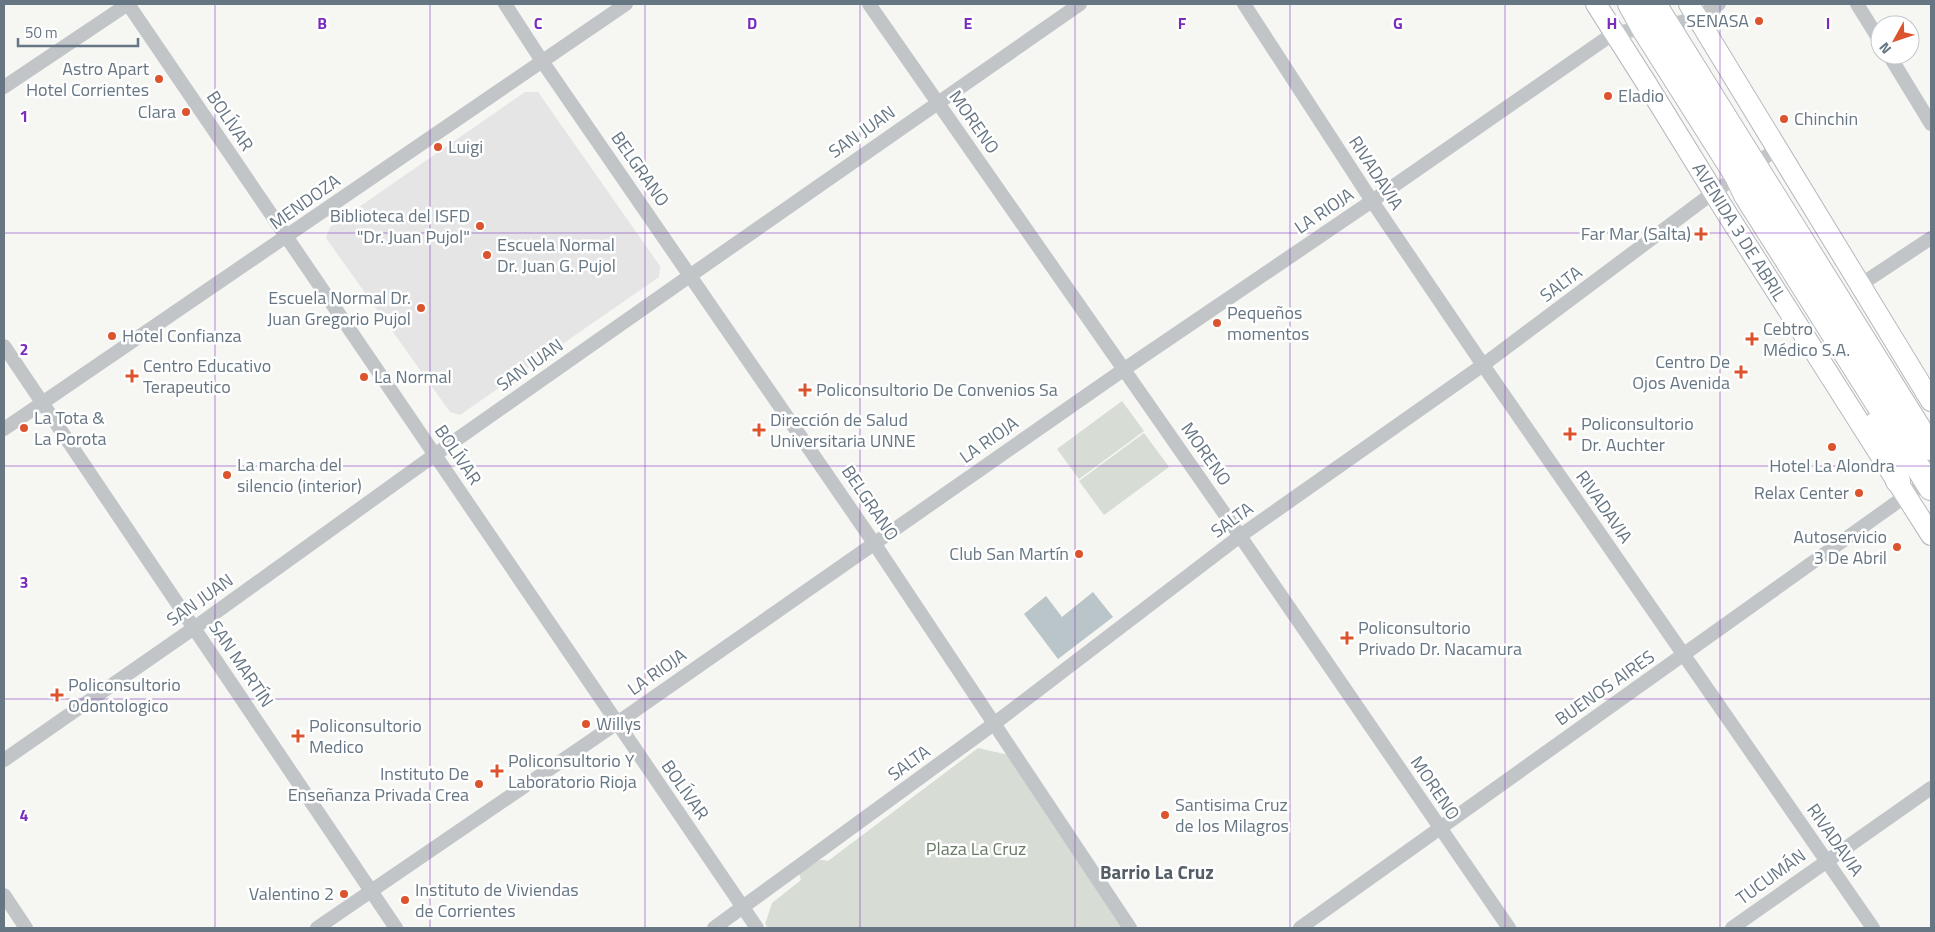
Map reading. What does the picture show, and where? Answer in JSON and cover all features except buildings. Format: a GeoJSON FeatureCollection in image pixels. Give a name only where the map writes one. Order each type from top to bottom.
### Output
{"type":"FeatureCollection","features":[{"type":"Feature","properties":{"kind":"highway","name":"AVENIDA 3 DE ABRIL"},"geometry":{"type":"LineString","coordinates":[[1630,4],[1644,29],[1746,170]]}},
{"type":"Feature","properties":{"kind":"highway","name":"AVENIDA 3 DE ABRIL"},"geometry":{"type":"LineString","coordinates":[[1654,4],[1668,25],[1746,170],[1746,194],[1796,253],[1931,448]]}},
{"type":"Feature","properties":{"kind":"highway","name":"AVENIDA 3 DE ABRIL"},"geometry":{"type":"LineString","coordinates":[[1796,253],[1930,483]]}},
{"type":"Feature","properties":{"kind":"highway"},"geometry":{"type":"LineString","coordinates":[[1796,253],[1875,334],[1931,415]]}},
{"type":"Feature","properties":{"kind":"highway"},"geometry":{"type":"LineString","coordinates":[[1796,253],[1835,351],[1883,436],[1903,488]]}},
{"type":"Feature","properties":{"kind":"main road","name":"AVENIDA 3 DE ABRIL"},"geometry":{"type":"LineString","coordinates":[[1596,4],[1931,535]]}},
{"type":"Feature","properties":{"kind":"main road"},"geometry":{"type":"LineString","coordinates":[[1693,11],[1931,401]]}},
{"type":"Feature","properties":{"kind":"street"},"geometry":{"type":"LineString","coordinates":[[4,87],[128,4]]}},
{"type":"Feature","properties":{"kind":"street","name":"BOLÍVAR"},"geometry":{"type":"LineString","coordinates":[[128,4],[757,928]]}},
{"type":"Feature","properties":{"kind":"street","name":"BELGRANO"},"geometry":{"type":"LineString","coordinates":[[505,4],[542,61],[691,275],[874,544],[1130,928]]}},
{"type":"Feature","properties":{"kind":"street","name":"MENDOZA"},"geometry":{"type":"LineString","coordinates":[[4,429],[626,4]]}},
{"type":"Feature","properties":{"kind":"street","name":"MORENO"},"geometry":{"type":"LineString","coordinates":[[869,4],[1240,536],[1509,928]]}},
{"type":"Feature","properties":{"kind":"street","name":"SAN JUAN"},"geometry":{"type":"LineString","coordinates":[[4,760],[194,628],[436,454],[1080,4]]}},
{"type":"Feature","properties":{"kind":"street","name":"RIVADAVIA"},"geometry":{"type":"LineString","coordinates":[[1244,4],[1372,201],[1483,365],[1873,928]]}},
{"type":"Feature","properties":{"kind":"street"},"geometry":{"type":"LineString","coordinates":[[1693,11],[1719,4]]}},
{"type":"Feature","properties":{"kind":"street"},"geometry":{"type":"LineString","coordinates":[[1857,4],[1870,24]]}},
{"type":"Feature","properties":{"kind":"street","name":"LA RIOJA"},"geometry":{"type":"LineString","coordinates":[[317,928],[1614,33],[1668,25],[1693,11]]}},
{"type":"Feature","properties":{"kind":"street"},"geometry":{"type":"LineString","coordinates":[[1895,65],[1931,124]]}},
{"type":"Feature","properties":{"kind":"street","name":"SALTA"},"geometry":{"type":"LineString","coordinates":[[714,928],[995,723],[1240,536],[1483,365],[1714,192],[1778,149]]}},
{"type":"Feature","properties":{"kind":"street"},"geometry":{"type":"LineString","coordinates":[[1860,284],[1931,238]]}},
{"type":"Feature","properties":{"kind":"street","name":"SAN MARTÍN"},"geometry":{"type":"LineString","coordinates":[[4,346],[396,928]]}},
{"type":"Feature","properties":{"kind":"street","name":"BUENOS AIRES"},"geometry":{"type":"LineString","coordinates":[[1300,928],[1684,655],[1903,488],[1930,483]]}},
{"type":"Feature","properties":{"kind":"street","name":"TUCUMÁN"},"geometry":{"type":"LineString","coordinates":[[1732,928],[1931,788]]}},
{"type":"Feature","properties":{"kind":"street"},"geometry":{"type":"LineString","coordinates":[[4,895],[26,928]]}},
{"type":"Feature","properties":{"kind":"shaded area","name":"Escuela Normal Dr. Juan G. Pujol"},"geometry":{"type":"Polygon","coordinates":[[[525,92],[538,92],[660,266],[659,277],[460,415],[450,412],[326,238],[330,227],[525,92]]]}},
{"type":"Feature","properties":{"kind":"shaded area"},"geometry":{"type":"Polygon","coordinates":[[[1093,592],[1113,617],[1058,659],[1024,614],[1046,596],[1062,617],[1093,592]]]}},
{"type":"Feature","properties":{"kind":"green space"},"geometry":{"type":"Polygon","coordinates":[[[1122,401],[1144,431],[1079,479],[1057,449],[1122,401]]]}},
{"type":"Feature","properties":{"kind":"green space"},"geometry":{"type":"Polygon","coordinates":[[[1144,433],[1169,467],[1104,515],[1079,481],[1144,433]]]}},
{"type":"Feature","properties":{"kind":"green space","name":"Plaza La Cruz"},"geometry":{"type":"Polygon","coordinates":[[[978,748],[1009,755],[1127,928],[768,928],[765,924],[772,903],[801,880],[799,873],[816,861],[828,861],[978,748]]]}},
{"type":"Feature","properties":{"kind":"place","name":"SENASA"},"geometry":{"type":"Point","coordinates":[1759,21]}},
{"type":"Feature","properties":{"kind":"place","name":"Astro Apart Hotel Corrientes"},"geometry":{"type":"Point","coordinates":[159,79]}},
{"type":"Feature","properties":{"kind":"place","name":"Eladio"},"geometry":{"type":"Point","coordinates":[1608,96]}},
{"type":"Feature","properties":{"kind":"place","name":"Clara"},"geometry":{"type":"Point","coordinates":[186,112]}},
{"type":"Feature","properties":{"kind":"place","name":"Chinchin"},"geometry":{"type":"Point","coordinates":[1784,119]}},
{"type":"Feature","properties":{"kind":"place","name":"Luigi"},"geometry":{"type":"Point","coordinates":[438,147]}},
{"type":"Feature","properties":{"kind":"place","name":"Biblioteca del ISFD \"Dr. Juan Pujol\""},"geometry":{"type":"Point","coordinates":[480,226]}},
{"type":"Feature","properties":{"kind":"place","name":"Far Mar (Salta)"},"geometry":{"type":"Point","coordinates":[1701,234]}},
{"type":"Feature","properties":{"kind":"place","name":"Escuela Normal Dr. Juan G. Pujol"},"geometry":{"type":"Point","coordinates":[487,255]}},
{"type":"Feature","properties":{"kind":"place","name":"Escuela Normal Dr. Juan Gregorio Pujol"},"geometry":{"type":"Point","coordinates":[421,308]}},
{"type":"Feature","properties":{"kind":"place","name":"Pequeños momentos"},"geometry":{"type":"Point","coordinates":[1217,323]}},
{"type":"Feature","properties":{"kind":"place","name":"Hotel Confianza"},"geometry":{"type":"Point","coordinates":[112,336]}},
{"type":"Feature","properties":{"kind":"place","name":"Cebtro Médico S.A."},"geometry":{"type":"Point","coordinates":[1752,339]}},
{"type":"Feature","properties":{"kind":"place","name":"Centro De Ojos Avenida"},"geometry":{"type":"Point","coordinates":[1741,372]}},
{"type":"Feature","properties":{"kind":"place","name":"Centro Educativo Terapeutico"},"geometry":{"type":"Point","coordinates":[132,376]}},
{"type":"Feature","properties":{"kind":"place","name":"La Normal"},"geometry":{"type":"Point","coordinates":[364,377]}},
{"type":"Feature","properties":{"kind":"place","name":"Policonsultorio De Convenios Sa"},"geometry":{"type":"Point","coordinates":[805,390]}},
{"type":"Feature","properties":{"kind":"place","name":"La Tota & La Porota"},"geometry":{"type":"Point","coordinates":[24,428]}},
{"type":"Feature","properties":{"kind":"place","name":"Dirección de Salud Universitaria UNNE"},"geometry":{"type":"Point","coordinates":[759,430]}},
{"type":"Feature","properties":{"kind":"place","name":"Policonsultorio Dr. Auchter"},"geometry":{"type":"Point","coordinates":[1570,434]}},
{"type":"Feature","properties":{"kind":"place","name":"Hotel La Alondra"},"geometry":{"type":"Point","coordinates":[1832,447]}},
{"type":"Feature","properties":{"kind":"place","name":"La marcha del silencio (interior)"},"geometry":{"type":"Point","coordinates":[227,475]}},
{"type":"Feature","properties":{"kind":"place","name":"Relax Center"},"geometry":{"type":"Point","coordinates":[1859,493]}},
{"type":"Feature","properties":{"kind":"place","name":"Autoservicio 3 De Abril"},"geometry":{"type":"Point","coordinates":[1897,547]}},
{"type":"Feature","properties":{"kind":"place","name":"Club San Martín"},"geometry":{"type":"Point","coordinates":[1079,554]}},
{"type":"Feature","properties":{"kind":"place","name":"Policonsultorio Privado Dr. Nacamura"},"geometry":{"type":"Point","coordinates":[1347,638]}},
{"type":"Feature","properties":{"kind":"place","name":"Policonsultorio Odontologico"},"geometry":{"type":"Point","coordinates":[57,695]}},
{"type":"Feature","properties":{"kind":"place","name":"Willys"},"geometry":{"type":"Point","coordinates":[586,724]}},
{"type":"Feature","properties":{"kind":"place","name":"Policonsultorio Medico"},"geometry":{"type":"Point","coordinates":[298,736]}},
{"type":"Feature","properties":{"kind":"place","name":"Policonsultorio Y Laboratorio Rioja"},"geometry":{"type":"Point","coordinates":[497,771]}},
{"type":"Feature","properties":{"kind":"place","name":"Instituto De Enseñanza Privada Crea"},"geometry":{"type":"Point","coordinates":[479,784]}},
{"type":"Feature","properties":{"kind":"place","name":"Santisima Cruz de los Milagros"},"geometry":{"type":"Point","coordinates":[1165,815]}},
{"type":"Feature","properties":{"kind":"place","name":"Valentino 2"},"geometry":{"type":"Point","coordinates":[344,894]}},
{"type":"Feature","properties":{"kind":"place","name":"Instituto de Viviendas de Corrientes"},"geometry":{"type":"Point","coordinates":[405,900]}},
{"type":"Feature","properties":{"kind":"district","name":"Barrio La Cruz"},"geometry":{"type":"Point","coordinates":[1157,872]}}]}
